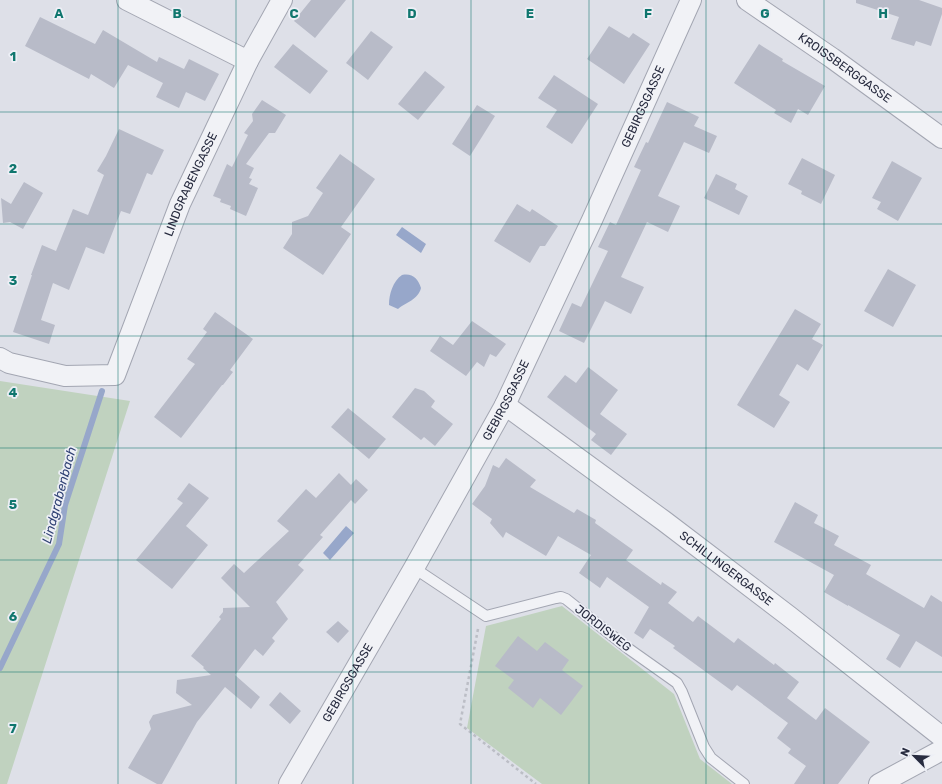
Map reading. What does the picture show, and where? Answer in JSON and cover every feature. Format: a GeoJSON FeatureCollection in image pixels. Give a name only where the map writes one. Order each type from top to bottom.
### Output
{"type":"FeatureCollection","features":[{"type":"Feature","properties":{"kind":"street"},"geometry":{"type":"LineString","coordinates":[[127,0],[248,61]]}},
{"type":"Feature","properties":{"kind":"street","name":"LINDGRABENGASSE"},"geometry":{"type":"LineString","coordinates":[[0,358],[9,363],[65,376],[115,375],[180,204],[248,61],[282,0]]}},
{"type":"Feature","properties":{"kind":"street","name":"GEBIRGSGASSE"},"geometry":{"type":"LineString","coordinates":[[289,784],[414,568],[505,405],[592,220],[692,0]]}},
{"type":"Feature","properties":{"kind":"street","name":"KROISSBERGGASSE"},"geometry":{"type":"LineString","coordinates":[[747,0],[832,58],[942,138]]}},
{"type":"Feature","properties":{"kind":"street","name":"SCHILLINGERGASSE"},"geometry":{"type":"LineString","coordinates":[[505,405],[664,521],[790,617],[942,737]]}},
{"type":"Feature","properties":{"kind":"street"},"geometry":{"type":"LineString","coordinates":[[879,784],[942,750]]}},
{"type":"Feature","properties":{"kind":"lane"},"geometry":{"type":"LineString","coordinates":[[414,568],[486,616]]}},
{"type":"Feature","properties":{"kind":"lane","name":"JORDISWEG"},"geometry":{"type":"LineString","coordinates":[[486,616],[556,598],[561,597],[566,599],[629,649],[677,683],[704,747],[711,758],[744,784]]}},
{"type":"Feature","properties":{"kind":"path"},"geometry":{"type":"LineString","coordinates":[[486,616],[480,620],[460,724],[536,784]]}},
{"type":"Feature","properties":{"kind":"green space"},"geometry":{"type":"Polygon","coordinates":[[[0,381],[130,401],[7,784],[0,784],[0,381]]]}},
{"type":"Feature","properties":{"kind":"green space"},"geometry":{"type":"Polygon","coordinates":[[[562,606],[674,694],[700,759],[732,784],[542,784],[467,728],[486,626],[562,606]]]}},
{"type":"Feature","properties":{"kind":"water"},"geometry":{"type":"Polygon","coordinates":[[[402,227],[426,244],[421,253],[396,235],[402,227]]]}},
{"type":"Feature","properties":{"kind":"water"},"geometry":{"type":"Polygon","coordinates":[[[402,275],[414,277],[421,288],[415,298],[398,309],[389,305],[389,301],[394,284],[402,275]]]}},
{"type":"Feature","properties":{"kind":"water"},"geometry":{"type":"Polygon","coordinates":[[[346,526],[354,533],[330,560],[323,553],[346,526]]]}},
{"type":"Feature","properties":{"kind":"building"},"geometry":{"type":"Polygon","coordinates":[[[311,0],[346,0],[315,38],[294,21],[311,0]]]}},
{"type":"Feature","properties":{"kind":"building"},"geometry":{"type":"Polygon","coordinates":[[[856,0],[919,0],[942,8],[942,14],[931,46],[916,41],[914,46],[891,39],[899,17],[856,3],[856,0]]]}},
{"type":"Feature","properties":{"kind":"building"},"geometry":{"type":"Polygon","coordinates":[[[40,17],[95,44],[103,30],[157,62],[159,57],[184,69],[189,59],[219,74],[205,101],[186,92],[179,108],[156,97],[163,83],[128,65],[114,88],[91,74],[89,79],[25,46],[40,17]]]}},
{"type":"Feature","properties":{"kind":"building"},"geometry":{"type":"Polygon","coordinates":[[[609,26],[629,38],[633,33],[650,44],[624,84],[587,59],[609,26]]]}},
{"type":"Feature","properties":{"kind":"building"},"geometry":{"type":"Polygon","coordinates":[[[371,31],[393,47],[368,80],[346,63],[371,31]]]}},
{"type":"Feature","properties":{"kind":"building"},"geometry":{"type":"Polygon","coordinates":[[[293,44],[328,71],[310,94],[274,67],[293,44]]]}},
{"type":"Feature","properties":{"kind":"building"},"geometry":{"type":"Polygon","coordinates":[[[759,44],[783,59],[782,61],[825,86],[808,115],[798,109],[791,123],[774,113],[776,110],[734,83],[759,44]]]}},
{"type":"Feature","properties":{"kind":"building"},"geometry":{"type":"Polygon","coordinates":[[[425,71],[445,87],[418,120],[398,104],[425,71]]]}},
{"type":"Feature","properties":{"kind":"building"},"geometry":{"type":"Polygon","coordinates":[[[554,75],[598,104],[572,144],[546,127],[557,110],[538,98],[554,75]]]}},
{"type":"Feature","properties":{"kind":"building"},"geometry":{"type":"Polygon","coordinates":[[[262,100],[286,115],[275,133],[269,133],[246,164],[254,168],[249,178],[252,179],[249,184],[258,188],[246,216],[230,209],[231,206],[220,202],[221,199],[213,196],[227,164],[232,167],[248,135],[244,133],[253,121],[252,114],[262,100]]]}},
{"type":"Feature","properties":{"kind":"building"},"geometry":{"type":"Polygon","coordinates":[[[667,102],[699,117],[694,126],[717,136],[709,153],[684,142],[658,196],[680,206],[668,232],[647,222],[621,277],[644,287],[631,314],[605,301],[584,343],[559,331],[572,303],[581,307],[608,251],[598,247],[610,222],[616,225],[641,170],[634,167],[646,142],[648,143],[667,102]]]}},
{"type":"Feature","properties":{"kind":"building"},"geometry":{"type":"Polygon","coordinates":[[[477,105],[495,116],[470,156],[452,144],[477,105]]]}},
{"type":"Feature","properties":{"kind":"building"},"geometry":{"type":"Polygon","coordinates":[[[119,129],[164,150],[152,175],[147,173],[130,214],[121,211],[104,254],[86,247],[69,290],[53,283],[41,320],[55,325],[49,344],[13,332],[42,245],[56,251],[73,209],[88,215],[104,175],[97,171],[119,129]]]}},
{"type":"Feature","properties":{"kind":"building"},"geometry":{"type":"Polygon","coordinates":[[[340,154],[375,179],[341,227],[351,234],[323,275],[283,248],[292,234],[292,222],[308,216],[323,193],[316,188],[340,154]]]}},
{"type":"Feature","properties":{"kind":"building"},"geometry":{"type":"Polygon","coordinates":[[[802,158],[835,175],[821,204],[801,194],[802,191],[788,184],[802,158]]]}},
{"type":"Feature","properties":{"kind":"building"},"geometry":{"type":"Polygon","coordinates":[[[892,161],[922,178],[898,221],[877,209],[881,202],[872,198],[892,161]]]}},
{"type":"Feature","properties":{"kind":"building"},"geometry":{"type":"Polygon","coordinates":[[[716,174],[737,184],[735,189],[748,196],[739,215],[704,198],[716,174]]]}},
{"type":"Feature","properties":{"kind":"building"},"geometry":{"type":"Polygon","coordinates":[[[24,182],[43,193],[23,229],[10,222],[3,223],[1,198],[11,204],[24,182]]]}},
{"type":"Feature","properties":{"kind":"building"},"geometry":{"type":"Polygon","coordinates":[[[517,204],[530,212],[532,209],[558,226],[545,246],[540,246],[530,263],[494,241],[517,204]]]}},
{"type":"Feature","properties":{"kind":"building"},"geometry":{"type":"Polygon","coordinates":[[[888,269],[916,285],[893,327],[864,311],[888,269]]]}},
{"type":"Feature","properties":{"kind":"building"},"geometry":{"type":"Polygon","coordinates":[[[795,309],[821,324],[812,339],[823,345],[808,371],[797,364],[779,395],[790,402],[774,428],[737,405],[795,309]]]}},
{"type":"Feature","properties":{"kind":"building"},"geometry":{"type":"Polygon","coordinates":[[[215,312],[253,339],[230,370],[233,372],[181,438],[154,417],[195,364],[187,359],[207,332],[203,329],[215,312]]]}},
{"type":"Feature","properties":{"kind":"building"},"geometry":{"type":"Polygon","coordinates":[[[472,321],[506,344],[496,357],[490,354],[484,367],[477,362],[466,376],[430,351],[440,336],[453,345],[472,321]]]}},
{"type":"Feature","properties":{"kind":"building"},"geometry":{"type":"Polygon","coordinates":[[[588,367],[618,390],[600,414],[627,434],[611,455],[591,440],[596,434],[547,397],[565,375],[576,383],[588,367]]]}},
{"type":"Feature","properties":{"kind":"building"},"geometry":{"type":"Polygon","coordinates":[[[415,388],[424,391],[435,401],[431,407],[453,424],[435,446],[424,437],[421,440],[392,417],[415,388]]]}},
{"type":"Feature","properties":{"kind":"building"},"geometry":{"type":"Polygon","coordinates":[[[348,408],[386,439],[369,459],[331,427],[348,408]]]}},
{"type":"Feature","properties":{"kind":"building"},"geometry":{"type":"Polygon","coordinates":[[[506,458],[536,480],[530,487],[574,513],[577,509],[596,520],[595,523],[633,550],[626,560],[661,585],[662,582],[677,592],[668,603],[693,622],[698,616],[734,643],[738,638],[774,665],[775,663],[799,682],[787,698],[816,720],[825,708],[870,742],[838,784],[794,784],[806,766],[788,753],[791,749],[777,738],[788,723],[737,685],[732,691],[673,648],[675,646],[650,629],[643,639],[634,633],[649,607],[607,577],[600,588],[579,573],[591,555],[558,536],[546,556],[506,532],[503,538],[490,523],[492,519],[472,504],[485,486],[493,465],[499,468],[506,458]]]}},
{"type":"Feature","properties":{"kind":"building"},"geometry":{"type":"Polygon","coordinates":[[[339,473],[351,485],[356,479],[368,490],[355,504],[351,500],[320,535],[323,537],[298,565],[304,570],[276,602],[288,619],[272,638],[275,641],[263,656],[255,649],[235,675],[260,697],[251,709],[225,687],[197,722],[162,784],[157,784],[128,768],[151,729],[149,722],[153,715],[192,705],[176,693],[177,680],[211,675],[191,656],[221,619],[219,617],[223,612],[223,608],[250,607],[221,578],[234,564],[244,573],[289,531],[277,521],[306,489],[316,498],[339,473]]]}},
{"type":"Feature","properties":{"kind":"building"},"geometry":{"type":"Polygon","coordinates":[[[189,483],[209,498],[186,526],[208,545],[172,589],[136,560],[183,503],[177,499],[189,483]]]}},
{"type":"Feature","properties":{"kind":"building"},"geometry":{"type":"Polygon","coordinates":[[[795,502],[818,515],[814,523],[839,536],[834,545],[871,565],[866,574],[924,608],[931,595],[942,602],[942,657],[916,641],[900,668],[886,659],[900,635],[824,592],[834,575],[774,542],[795,502]]]}},
{"type":"Feature","properties":{"kind":"building"},"geometry":{"type":"Polygon","coordinates":[[[338,621],[349,631],[338,643],[326,632],[338,621]]]}},
{"type":"Feature","properties":{"kind":"building"},"geometry":{"type":"Polygon","coordinates":[[[518,636],[537,651],[545,642],[569,660],[562,670],[583,686],[561,715],[540,698],[533,708],[508,688],[514,680],[495,666],[518,636]]]}},
{"type":"Feature","properties":{"kind":"building"},"geometry":{"type":"Polygon","coordinates":[[[280,692],[301,711],[290,724],[269,705],[280,692]]]}},
{"type":"Feature","properties":{"kind":"waterway","name":"Lindgrabenbach"},"geometry":{"type":"LineString","coordinates":[[0,668],[59,544],[65,505],[102,391]]}}]}
